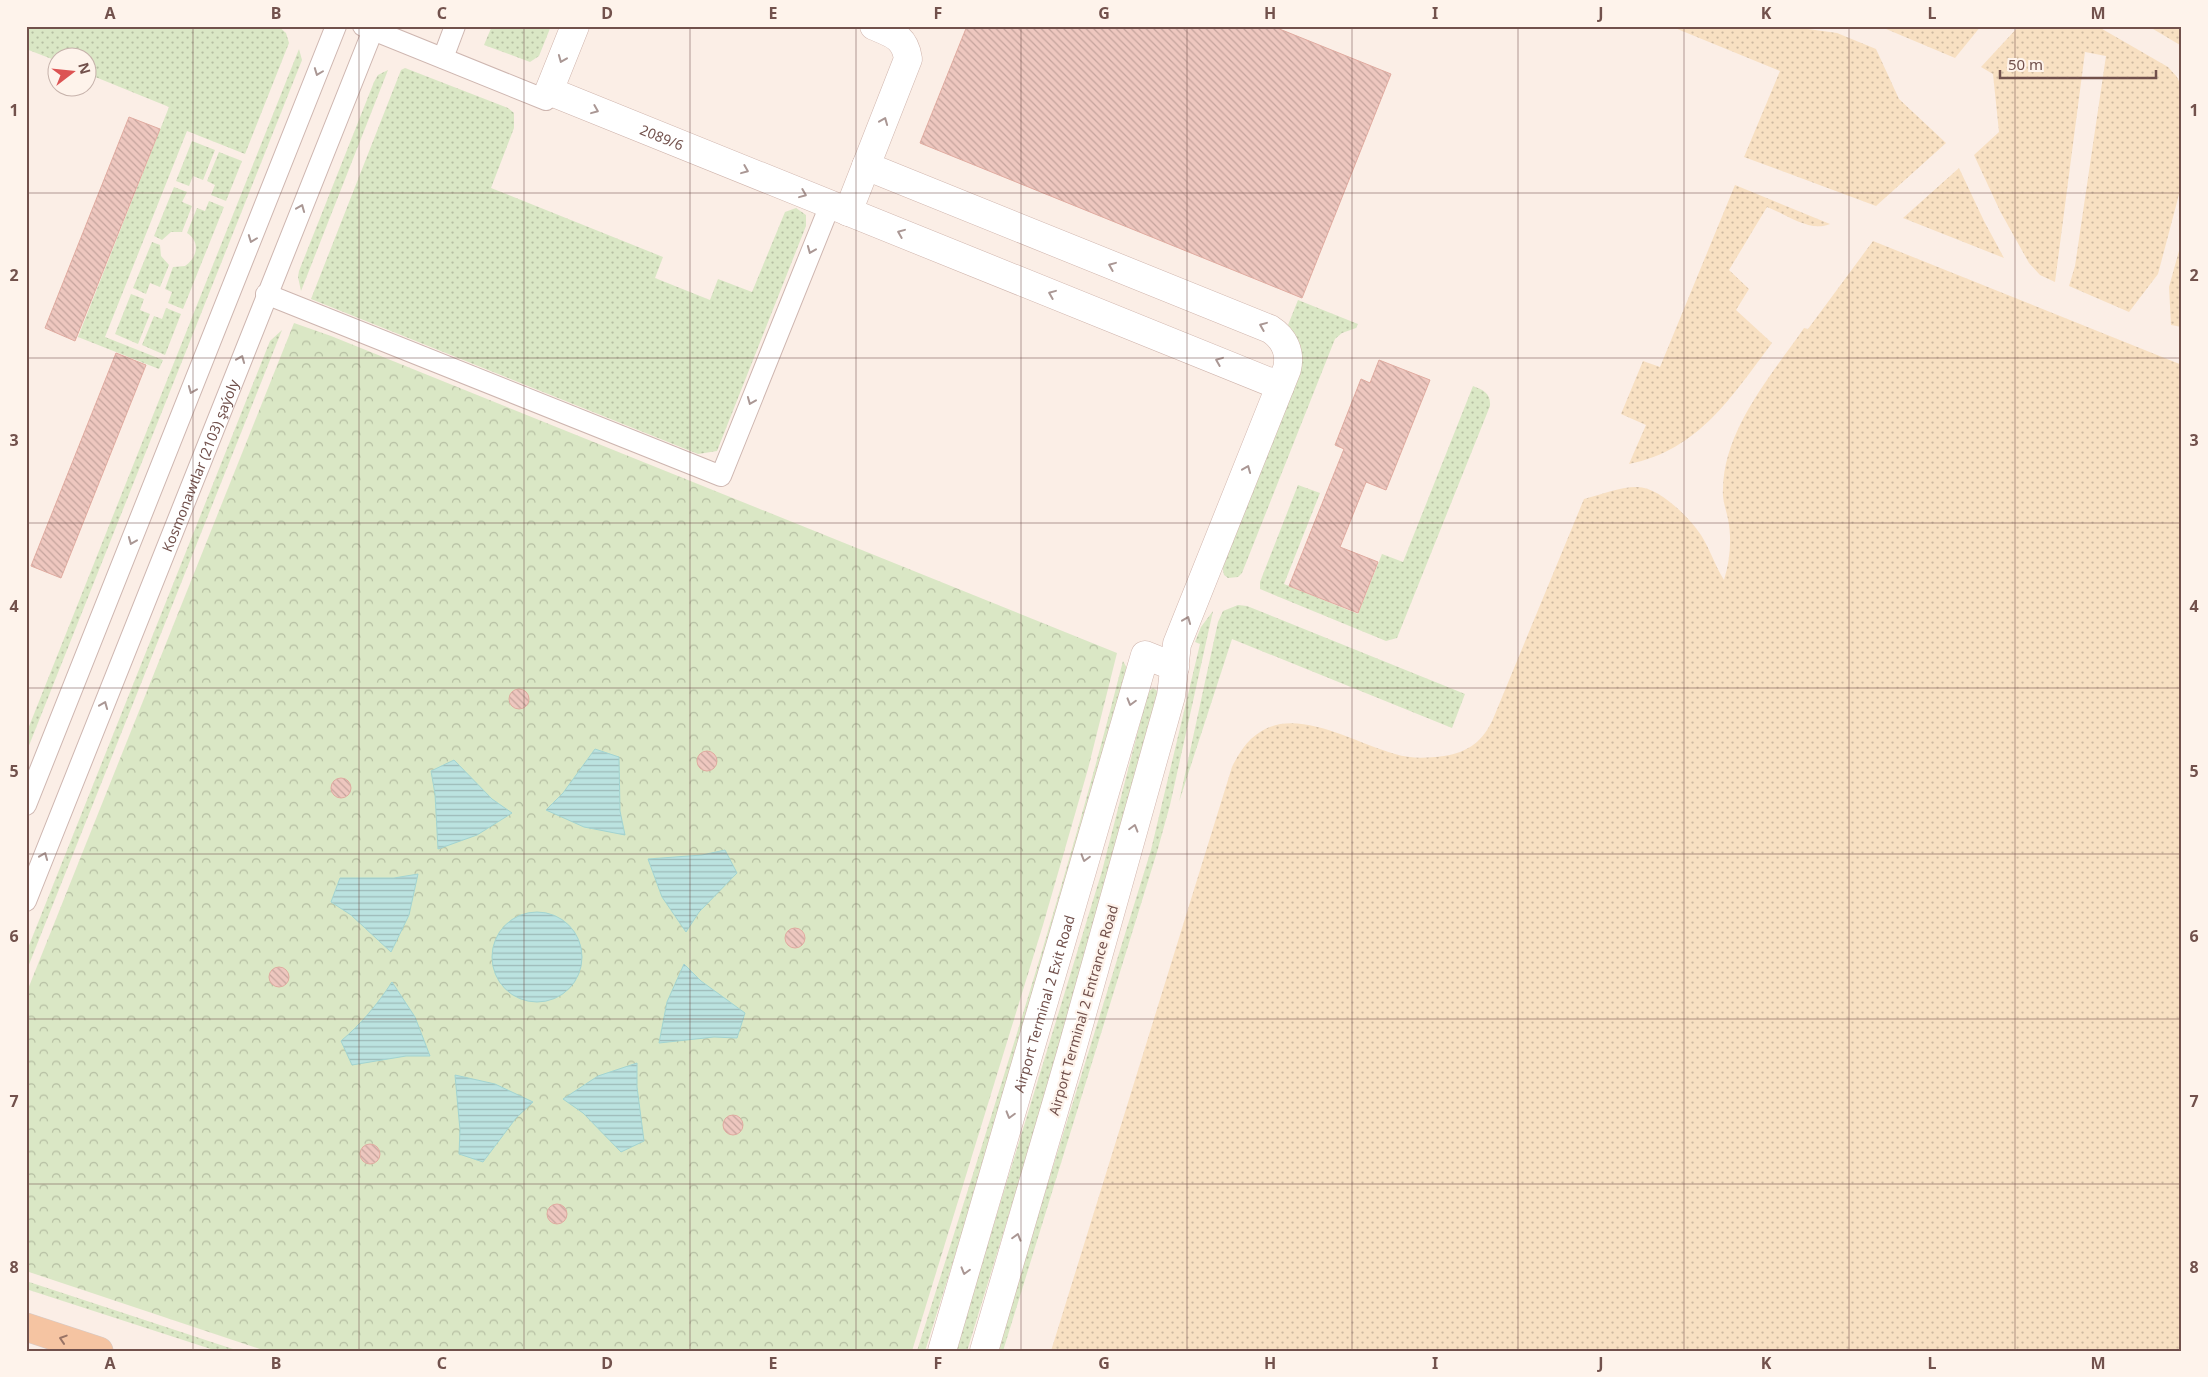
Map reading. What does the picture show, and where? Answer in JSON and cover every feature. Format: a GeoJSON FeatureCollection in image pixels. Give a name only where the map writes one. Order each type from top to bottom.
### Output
{"type":"FeatureCollection","features":[{"type":"Feature","properties":{"kind":"main road"},"geometry":{"type":"LineString","coordinates":[[26,1327],[99,1351]]}},
{"type":"Feature","properties":{"kind":"street"},"geometry":{"type":"LineString","coordinates":[[26,805],[336,26]]}},
{"type":"Feature","properties":{"kind":"street"},"geometry":{"type":"LineString","coordinates":[[442,58],[455,26]]}},
{"type":"Feature","properties":{"kind":"street"},"geometry":{"type":"LineString","coordinates":[[368,28],[546,100],[575,26]]}},
{"type":"Feature","properties":{"kind":"street"},"geometry":{"type":"LineString","coordinates":[[266,294],[721,476],[839,208],[866,166],[908,59],[902,40],[894,34],[874,26]]}},
{"type":"Feature","properties":{"kind":"street","name":"Kosmonawtlar (2103) şaýoly"},"geometry":{"type":"LineString","coordinates":[[26,901],[266,294],[368,28]]}},
{"type":"Feature","properties":{"kind":"street","name":"2089/6"},"geometry":{"type":"LineString","coordinates":[[550,91],[1280,386]]}},
{"type":"Feature","properties":{"kind":"street","name":"Airport Terminal 2 Entrance Road"},"geometry":{"type":"LineString","coordinates":[[866,166],[1270,329],[1282,338],[1287,351],[1288,365],[1177,644],[1171,696],[1071,1053],[984,1351]]}},
{"type":"Feature","properties":{"kind":"street","name":"Airport Terminal 2 Exit Road"},"geometry":{"type":"LineString","coordinates":[[942,1351],[1145,656],[1174,667]]}},
{"type":"Feature","properties":{"kind":"green space"},"geometry":{"type":"Polygon","coordinates":[[[26,26],[278,26],[286,33],[289,43],[245,154],[187,131],[105,337],[163,360],[159,369],[78,337],[169,107],[98,78],[98,48],[48,48],[48,58],[26,49],[26,26]]]}},
{"type":"Feature","properties":{"kind":"green space"},"geometry":{"type":"Polygon","coordinates":[[[492,26],[551,26],[539,56],[530,62],[484,45],[492,26]]]}},
{"type":"Feature","properties":{"kind":"green space"},"geometry":{"type":"Polygon","coordinates":[[[299,49],[302,60],[26,753],[26,734],[299,49]]]}},
{"type":"Feature","properties":{"kind":"green space"},"geometry":{"type":"Polygon","coordinates":[[[405,68],[508,108],[514,113],[514,128],[491,188],[663,257],[655,278],[710,300],[718,279],[752,292],[785,212],[796,208],[806,215],[806,226],[717,451],[698,454],[311,299],[401,70],[405,68]]]}},
{"type":"Feature","properties":{"kind":"green space"},"geometry":{"type":"Polygon","coordinates":[[[388,70],[301,291],[298,277],[299,271],[374,82],[378,75],[388,70]]]}},
{"type":"Feature","properties":{"kind":"green space"},"geometry":{"type":"Polygon","coordinates":[[[192,141],[215,150],[203,180],[193,176],[189,186],[176,181],[192,141]]]}},
{"type":"Feature","properties":{"kind":"green space"},"geometry":{"type":"Polygon","coordinates":[[[219,152],[242,161],[226,201],[211,195],[215,185],[207,181],[219,152]]]}},
{"type":"Feature","properties":{"kind":"green space"},"geometry":{"type":"Polygon","coordinates":[[[174,187],[187,192],[182,202],[192,206],[182,232],[171,232],[162,240],[154,236],[174,187]]]}},
{"type":"Feature","properties":{"kind":"green space"},"geometry":{"type":"Polygon","coordinates":[[[209,201],[224,207],[183,309],[168,303],[172,292],[165,289],[173,267],[185,266],[195,254],[196,245],[187,233],[197,208],[205,211],[209,201]]]}},
{"type":"Feature","properties":{"kind":"green space"},"geometry":{"type":"Polygon","coordinates":[[[152,242],[160,245],[161,256],[169,265],[160,287],[150,283],[146,294],[133,288],[152,242]]]}},
{"type":"Feature","properties":{"kind":"green space"},"geometry":{"type":"Polygon","coordinates":[[[131,294],[144,299],[140,310],[150,314],[138,344],[115,334],[131,294]]]}},
{"type":"Feature","properties":{"kind":"green space"},"geometry":{"type":"Polygon","coordinates":[[[1298,300],[1358,324],[1356,328],[1342,333],[1335,339],[1242,573],[1238,577],[1228,578],[1224,575],[1222,565],[1295,336],[1288,325],[1298,300]]]}},
{"type":"Feature","properties":{"kind":"green space"},"geometry":{"type":"Polygon","coordinates":[[[166,308],[181,314],[165,355],[142,345],[154,316],[162,319],[166,308]]]}},
{"type":"Feature","properties":{"kind":"green space"},"geometry":{"type":"Polygon","coordinates":[[[294,323],[331,336],[1117,653],[1088,769],[1043,925],[912,1351],[266,1351],[26,1271],[26,994],[294,323]]]}},
{"type":"Feature","properties":{"kind":"green space"},"geometry":{"type":"Polygon","coordinates":[[[282,330],[26,972],[26,953],[270,341],[282,330]]]}},
{"type":"Feature","properties":{"kind":"green space"},"geometry":{"type":"Polygon","coordinates":[[[1473,386],[1488,395],[1490,406],[1397,638],[1386,641],[1260,589],[1260,582],[1298,485],[1320,493],[1284,584],[1358,614],[1382,554],[1403,562],[1473,386]]]}},
{"type":"Feature","properties":{"kind":"green space"},"geometry":{"type":"Polygon","coordinates":[[[1238,605],[1247,606],[1465,694],[1452,728],[1232,639],[1179,802],[1218,622],[1223,611],[1238,605]]]}},
{"type":"Feature","properties":{"kind":"green space"},"geometry":{"type":"Polygon","coordinates":[[[1213,611],[1170,805],[1157,852],[1003,1351],[996,1351],[1151,850],[1200,644],[1195,642],[1201,627],[1213,611]]]}},
{"type":"Feature","properties":{"kind":"green space"},"geometry":{"type":"Polygon","coordinates":[[[1123,661],[1128,670],[1058,927],[925,1351],[917,1351],[1051,921],[1123,661]]]}},
{"type":"Feature","properties":{"kind":"green space"},"geometry":{"type":"Polygon","coordinates":[[[1153,688],[1159,692],[1069,1019],[967,1351],[955,1351],[1102,871],[1148,692],[1153,688]]]}},
{"type":"Feature","properties":{"kind":"green space"},"geometry":{"type":"Polygon","coordinates":[[[26,1281],[239,1351],[217,1351],[26,1289],[26,1281]]]}},
{"type":"Feature","properties":{"kind":"sand"},"geometry":{"type":"Polygon","coordinates":[[[1670,26],[1786,26],[1837,33],[1876,49],[1899,99],[1946,143],[1876,206],[1744,157],[1780,71],[1670,26]]]}},
{"type":"Feature","properties":{"kind":"sand"},"geometry":{"type":"Polygon","coordinates":[[[1879,26],[1981,26],[1955,58],[1879,26]]]}},
{"type":"Feature","properties":{"kind":"sand"},"geometry":{"type":"Polygon","coordinates":[[[2019,26],[2097,26],[2168,67],[2177,77],[2182,88],[2182,183],[2158,274],[2129,312],[2069,286],[2075,266],[2106,56],[2085,52],[2055,282],[2040,275],[2029,263],[2000,211],[1974,155],[1999,132],[1993,74],[1981,67],[2019,26]]]}},
{"type":"Feature","properties":{"kind":"sand"},"geometry":{"type":"Polygon","coordinates":[[[2148,26],[2182,26],[2182,47],[2180,45],[2148,26]]]}},
{"type":"Feature","properties":{"kind":"sand"},"geometry":{"type":"Polygon","coordinates":[[[1959,168],[1984,221],[2004,258],[1903,218],[1959,168]]]}},
{"type":"Feature","properties":{"kind":"sand"},"geometry":{"type":"Polygon","coordinates":[[[1735,185],[1830,224],[1814,226],[1798,222],[1767,207],[1729,270],[1749,289],[1736,310],[1772,343],[1728,401],[1694,434],[1675,447],[1654,457],[1629,464],[1646,425],[1621,414],[1643,361],[1660,367],[1735,185]]]}},
{"type":"Feature","properties":{"kind":"sand"},"geometry":{"type":"Polygon","coordinates":[[[2182,240],[2182,327],[2171,325],[2169,287],[2182,240]]]}},
{"type":"Feature","properties":{"kind":"sand"},"geometry":{"type":"Polygon","coordinates":[[[1873,241],[2182,365],[2182,1351],[1051,1351],[1232,767],[1247,743],[1265,729],[1284,724],[1305,724],[1401,756],[1444,756],[1461,752],[1474,744],[1485,734],[1493,719],[1584,499],[1630,487],[1646,488],[1664,497],[1696,528],[1724,580],[1728,565],[1730,542],[1723,489],[1725,467],[1731,445],[1740,424],[1764,384],[1804,328],[1808,329],[1873,241]]]}},
{"type":"Feature","properties":{"kind":"water"},"geometry":{"type":"Polygon","coordinates":[[[595,749],[619,757],[620,811],[625,835],[584,827],[546,810],[563,793],[595,749]]]}},
{"type":"Feature","properties":{"kind":"water"},"geometry":{"type":"Polygon","coordinates":[[[454,760],[492,799],[512,813],[477,835],[438,849],[435,794],[431,771],[454,760]]]}},
{"type":"Feature","properties":{"kind":"water"},"geometry":{"type":"Polygon","coordinates":[[[725,850],[737,873],[699,912],[686,932],[662,897],[648,859],[702,855],[725,850]]]}},
{"type":"Feature","properties":{"kind":"water"},"geometry":{"type":"Polygon","coordinates":[[[418,874],[409,915],[391,952],[351,915],[331,902],[340,878],[394,878],[418,874]]]}},
{"type":"Feature","properties":{"kind":"water"},"geometry":{"type":"Polygon","coordinates":[[[537,912],[554,916],[569,925],[578,940],[582,957],[578,974],[569,989],[554,998],[537,1002],[520,998],[505,989],[496,974],[492,957],[496,940],[505,925],[520,916],[537,912]]]}},
{"type":"Feature","properties":{"kind":"water"},"geometry":{"type":"Polygon","coordinates":[[[684,964],[701,981],[745,1013],[737,1038],[714,1037],[659,1043],[667,1002],[684,964]]]}},
{"type":"Feature","properties":{"kind":"water"},"geometry":{"type":"Polygon","coordinates":[[[392,982],[415,1017],[430,1056],[406,1056],[352,1065],[341,1041],[381,999],[392,982]]]}},
{"type":"Feature","properties":{"kind":"water"},"geometry":{"type":"Polygon","coordinates":[[[637,1063],[637,1087],[644,1141],[621,1152],[583,1113],[563,1099],[598,1076],[637,1063]]]}},
{"type":"Feature","properties":{"kind":"water"},"geometry":{"type":"Polygon","coordinates":[[[455,1075],[495,1084],[533,1102],[516,1118],[483,1162],[459,1154],[460,1130],[455,1075]]]}},
{"type":"Feature","properties":{"kind":"building"},"geometry":{"type":"Polygon","coordinates":[[[967,26],[1272,26],[1391,74],[1302,298],[920,143],[967,26]]]}},
{"type":"Feature","properties":{"kind":"building"},"geometry":{"type":"Polygon","coordinates":[[[129,117],[160,129],[75,341],[45,328],[129,117]]]}},
{"type":"Feature","properties":{"kind":"building"},"geometry":{"type":"Polygon","coordinates":[[[116,353],[146,365],[61,578],[31,566],[116,353]]]}},
{"type":"Feature","properties":{"kind":"building"},"geometry":{"type":"Polygon","coordinates":[[[1379,360],[1430,380],[1386,490],[1366,482],[1340,547],[1378,562],[1358,613],[1289,586],[1344,449],[1335,445],[1361,379],[1370,383],[1379,360]]]}},
{"type":"Feature","properties":{"kind":"building"},"geometry":{"type":"Polygon","coordinates":[[[519,689],[526,692],[529,699],[526,706],[519,709],[512,706],[509,699],[512,692],[519,689]]]}},
{"type":"Feature","properties":{"kind":"building"},"geometry":{"type":"Polygon","coordinates":[[[707,751],[714,754],[717,761],[714,768],[707,771],[700,768],[697,761],[700,754],[707,751]]]}},
{"type":"Feature","properties":{"kind":"building"},"geometry":{"type":"Polygon","coordinates":[[[341,778],[348,781],[351,788],[348,795],[341,798],[334,795],[331,788],[334,781],[341,778]]]}},
{"type":"Feature","properties":{"kind":"building"},"geometry":{"type":"Polygon","coordinates":[[[795,928],[802,931],[805,938],[802,945],[795,948],[788,945],[785,938],[788,931],[795,928]]]}},
{"type":"Feature","properties":{"kind":"building"},"geometry":{"type":"Polygon","coordinates":[[[279,967],[286,970],[289,977],[286,984],[279,987],[272,984],[269,977],[272,970],[279,967]]]}},
{"type":"Feature","properties":{"kind":"building"},"geometry":{"type":"Polygon","coordinates":[[[733,1115],[740,1118],[743,1125],[740,1132],[733,1135],[726,1132],[723,1125],[726,1118],[733,1115]]]}},
{"type":"Feature","properties":{"kind":"building"},"geometry":{"type":"Polygon","coordinates":[[[370,1144],[377,1147],[380,1154],[377,1161],[370,1164],[363,1161],[360,1154],[363,1147],[370,1144]]]}},
{"type":"Feature","properties":{"kind":"building"},"geometry":{"type":"Polygon","coordinates":[[[557,1204],[564,1207],[567,1214],[564,1221],[557,1224],[550,1221],[547,1214],[550,1207],[557,1204]]]}}]}
